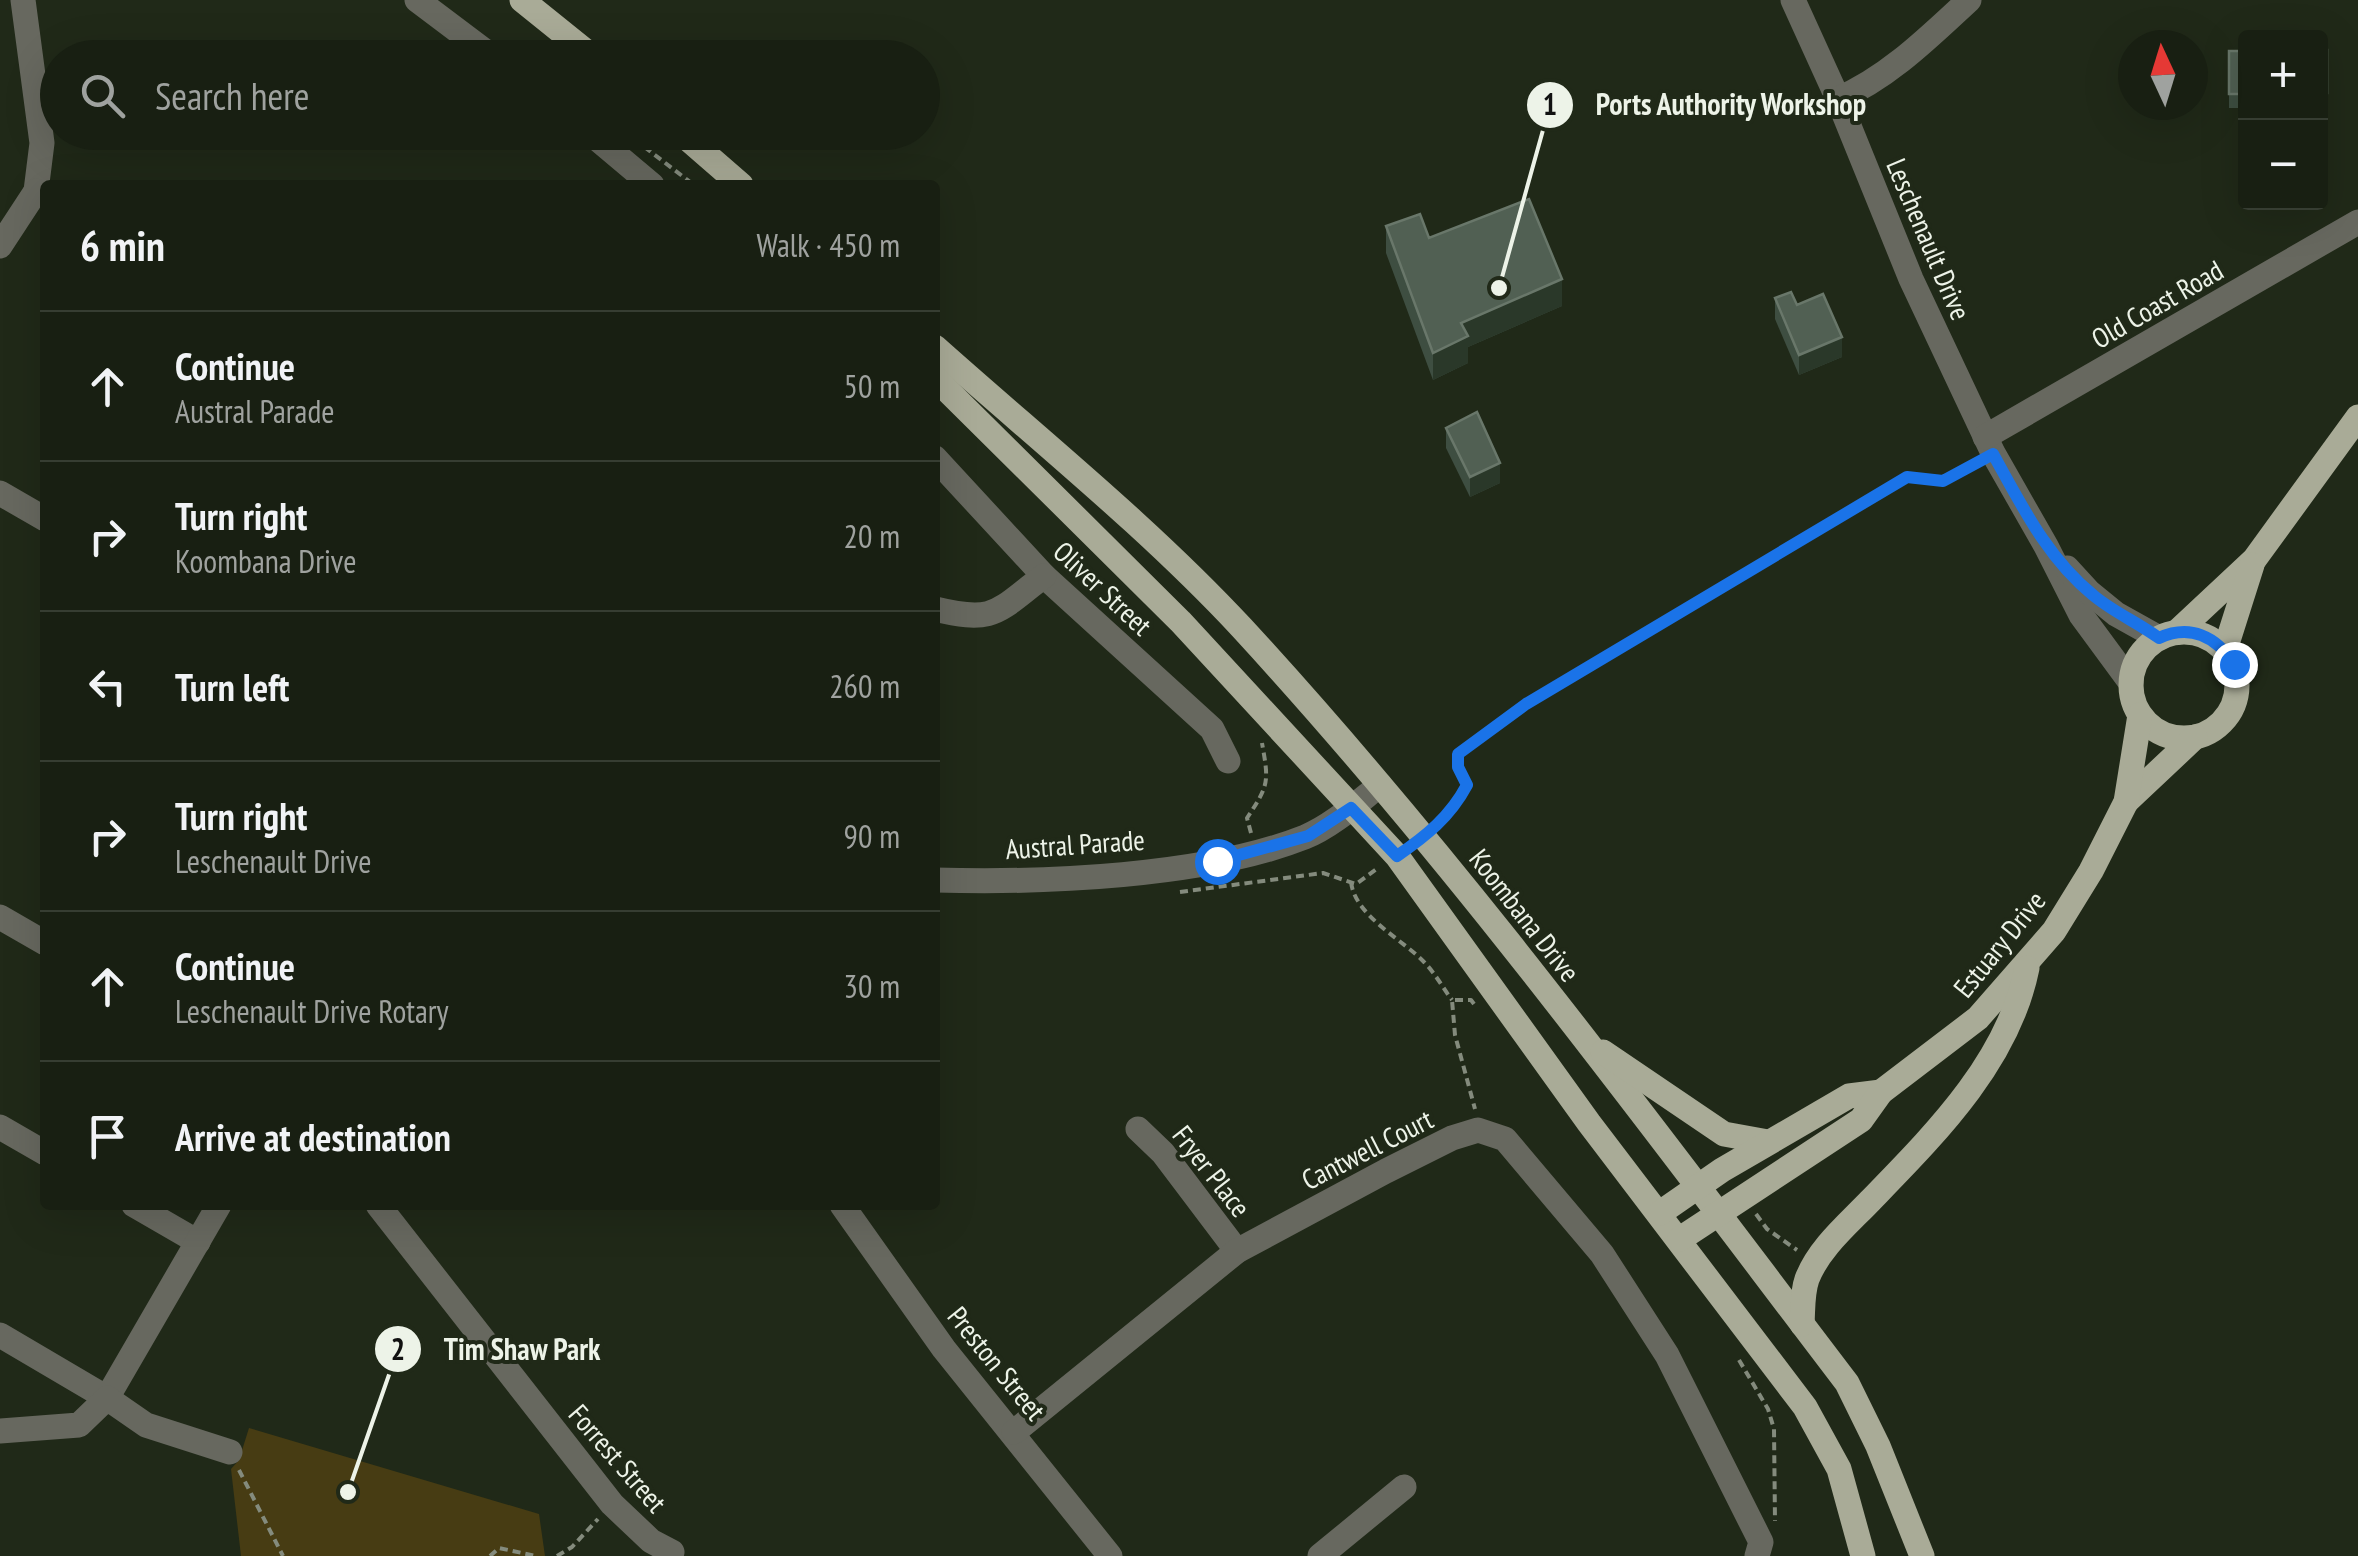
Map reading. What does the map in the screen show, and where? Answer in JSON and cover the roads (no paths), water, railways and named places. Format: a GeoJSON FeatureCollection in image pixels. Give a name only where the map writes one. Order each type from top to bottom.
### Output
{"type":"FeatureCollection","features":[{"type":"Feature","properties":{"kind":"main road"},"geometry":{"type":"LineString","coordinates":[[522,0],[572,40]]}},
{"type":"Feature","properties":{"kind":"main road"},"geometry":{"type":"LineString","coordinates":[[701,150],[735,180]]}},
{"type":"Feature","properties":{"kind":"main road","name":"Koombana Drive"},"geometry":{"type":"LineString","coordinates":[[940,351],[1107,500],[1240,626],[1426,836],[1848,1384],[1878,1446],[1922,1556]]}},
{"type":"Feature","properties":{"kind":"main road"},"geometry":{"type":"LineString","coordinates":[[940,383],[1180,622],[1397,856],[1590,1123],[1806,1406],[1838,1469],[1863,1556]]}},
{"type":"Feature","properties":{"kind":"main road"},"geometry":{"type":"LineString","coordinates":[[2168,635],[2204,635],[2225,650],[2238,678],[2237,695],[2222,722],[2195,737],[2164,734],[2140,715],[2131,683],[2134,665],[2144,650],[2168,635],[2254,560],[2358,417]]}},
{"type":"Feature","properties":{"kind":"main road"},"geometry":{"type":"LineString","coordinates":[[2225,650],[2254,560]]}},
{"type":"Feature","properties":{"kind":"main road","name":"Estuary Drive"},"geometry":{"type":"LineString","coordinates":[[1680,1239],[1861,1120],[1881,1092],[1978,1018],[2028,964],[2054,931],[2091,870],[2126,802],[2140,715]]}},
{"type":"Feature","properties":{"kind":"main road","name":"Estuary Drive"},"geometry":{"type":"LineString","coordinates":[[2126,802],[2195,737]]}},
{"type":"Feature","properties":{"kind":"main road"},"geometry":{"type":"LineString","coordinates":[[1802,1324],[1803,1296],[1816,1262],[1942,1124],[1988,1065],[2020,1004],[2028,964]]}},
{"type":"Feature","properties":{"kind":"main road"},"geometry":{"type":"LineString","coordinates":[[1582,1038],[1724,1134],[1768,1142]]}},
{"type":"Feature","properties":{"kind":"main road","name":"Estuary Drive"},"geometry":{"type":"LineString","coordinates":[[1660,1213],[1768,1142],[1849,1096],[1881,1092]]}},
{"type":"Feature","properties":{"kind":"street"},"geometry":{"type":"LineString","coordinates":[[24,0],[40,127]]}},
{"type":"Feature","properties":{"kind":"street"},"geometry":{"type":"LineString","coordinates":[[417,0],[470,40]]}},
{"type":"Feature","properties":{"kind":"street","name":"Leschenault Drive"},"geometry":{"type":"LineString","coordinates":[[1793,0],[1911,279],[1989,445],[2081,615],[2131,683]]}},
{"type":"Feature","properties":{"kind":"street"},"geometry":{"type":"LineString","coordinates":[[1838,99],[1856,92],[1919,46],[1969,0]]}},
{"type":"Feature","properties":{"kind":"street"},"geometry":{"type":"LineString","coordinates":[[41,180],[42,150]]}},
{"type":"Feature","properties":{"kind":"street"},"geometry":{"type":"LineString","coordinates":[[610,150],[646,180]]}},
{"type":"Feature","properties":{"kind":"street"},"geometry":{"type":"LineString","coordinates":[[0,246],[40,194]]}},
{"type":"Feature","properties":{"kind":"street","name":"Old Coast Road"},"geometry":{"type":"LineString","coordinates":[[1989,445],[2358,222]]}},
{"type":"Feature","properties":{"kind":"street","name":"Oliver Street"},"geometry":{"type":"LineString","coordinates":[[940,463],[1044,576],[1212,729],[1228,762]]}},
{"type":"Feature","properties":{"kind":"street"},"geometry":{"type":"LineString","coordinates":[[0,494],[40,516]]}},
{"type":"Feature","properties":{"kind":"street","name":"Leschenault Drive"},"geometry":{"type":"LineString","coordinates":[[2046,546],[2088,592],[2116,614],[2168,635]]}},
{"type":"Feature","properties":{"kind":"street"},"geometry":{"type":"LineString","coordinates":[[940,609],[980,617],[998,610],[1044,576]]}},
{"type":"Feature","properties":{"kind":"street","name":"Austral Parade"},"geometry":{"type":"LineString","coordinates":[[940,880],[1062,878],[1217,861],[1308,836],[1380,785]]}},
{"type":"Feature","properties":{"kind":"street"},"geometry":{"type":"LineString","coordinates":[[0,917],[40,940]]}},
{"type":"Feature","properties":{"kind":"street"},"geometry":{"type":"LineString","coordinates":[[0,1128],[40,1151]]}},
{"type":"Feature","properties":{"kind":"street","name":"Fryer Place"},"geometry":{"type":"LineString","coordinates":[[1138,1129],[1163,1153],[1237,1252]]}},
{"type":"Feature","properties":{"kind":"street","name":"Cantwell Court"},"geometry":{"type":"LineString","coordinates":[[1014,1432],[1237,1252],[1386,1171],[1452,1138],[1478,1130],[1505,1138],[1602,1254],[1667,1355],[1725,1466],[1760,1542],[1756,1556]]}},
{"type":"Feature","properties":{"kind":"street"},"geometry":{"type":"LineString","coordinates":[[143,1210],[198,1242]]}},
{"type":"Feature","properties":{"kind":"street"},"geometry":{"type":"LineString","coordinates":[[0,1431],[79,1425],[107,1398],[215,1210]]}},
{"type":"Feature","properties":{"kind":"street","name":"Forrest Street"},"geometry":{"type":"LineString","coordinates":[[382,1210],[612,1504],[652,1541],[672,1552]]}},
{"type":"Feature","properties":{"kind":"street","name":"Preston Street"},"geometry":{"type":"LineString","coordinates":[[846,1210],[944,1349],[1110,1556]]}},
{"type":"Feature","properties":{"kind":"street"},"geometry":{"type":"LineString","coordinates":[[0,1335],[107,1398],[146,1426],[230,1452]]}},
{"type":"Feature","properties":{"kind":"street"},"geometry":{"type":"LineString","coordinates":[[1320,1556],[1404,1487]]}},
{"type":"Feature","properties":{"kind":"place","name":"Ports Authority Workshop"},"geometry":{"type":"Point","coordinates":[1499,288]}},
{"type":"Feature","properties":{"kind":"place","name":"Tim Shaw Park"},"geometry":{"type":"Point","coordinates":[348,1492]}}]}
